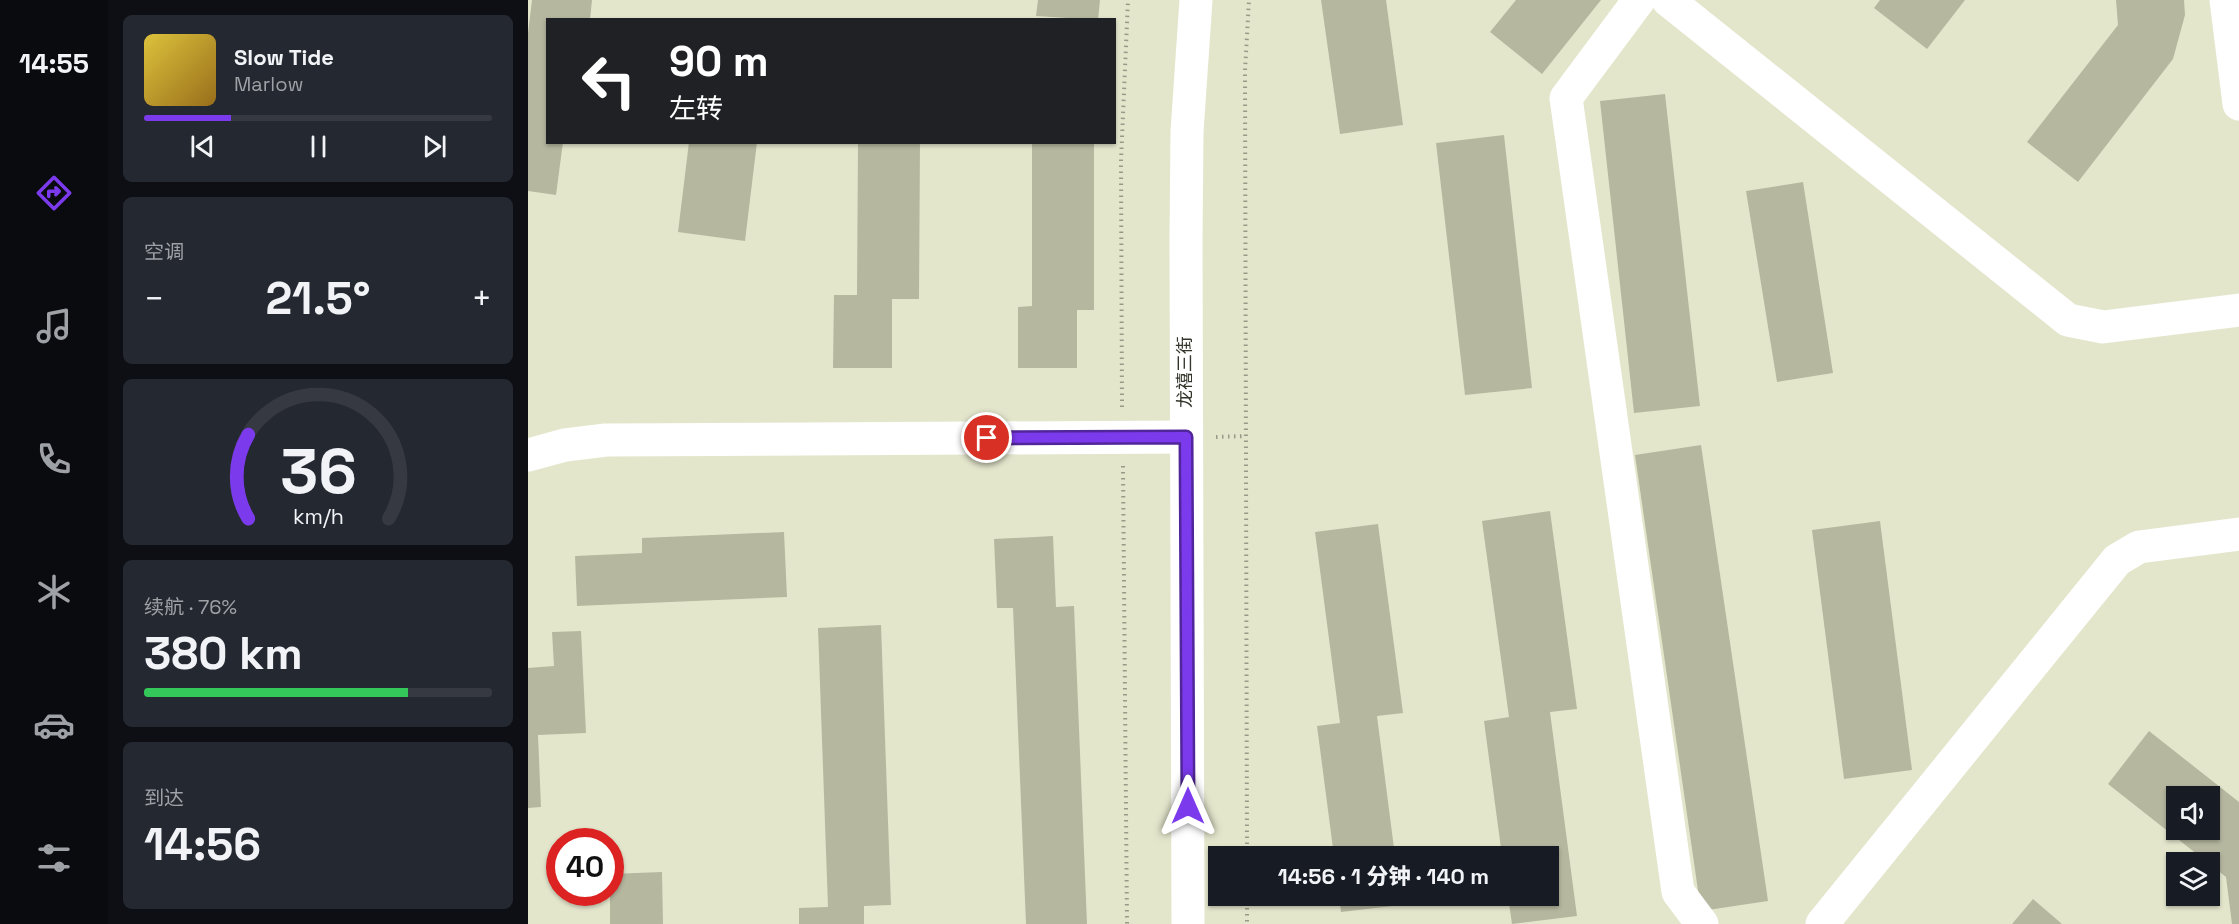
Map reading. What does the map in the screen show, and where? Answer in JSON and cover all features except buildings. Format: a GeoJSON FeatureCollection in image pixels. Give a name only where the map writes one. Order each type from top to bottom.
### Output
{"type":"FeatureCollection","features":[{"type":"Feature","properties":{"kind":"street","name":"龙禧三街"},"geometry":{"type":"LineString","coordinates":[[1188,924],[1187,132],[1196,0]]}},
{"type":"Feature","properties":{"kind":"street"},"geometry":{"type":"LineString","coordinates":[[1639,0],[1566,98],[1678,892],[1702,924]]}},
{"type":"Feature","properties":{"kind":"street"},"geometry":{"type":"LineString","coordinates":[[1668,0],[2068,320],[2103,327],[2239,310]]}},
{"type":"Feature","properties":{"kind":"street"},"geometry":{"type":"LineString","coordinates":[[2226,0],[2239,104]]}},
{"type":"Feature","properties":{"kind":"street"},"geometry":{"type":"LineString","coordinates":[[528,455],[565,446],[606,440],[1186,437]]}},
{"type":"Feature","properties":{"kind":"street"},"geometry":{"type":"LineString","coordinates":[[1822,924],[2117,560],[2139,547],[2239,534]]}},
{"type":"Feature","properties":{"kind":"path"},"geometry":{"type":"LineString","coordinates":[[1122,399],[1121,161],[1128,0]]}},
{"type":"Feature","properties":{"kind":"path"},"geometry":{"type":"LineString","coordinates":[[1247,846],[1245,71],[1249,0]]}},
{"type":"Feature","properties":{"kind":"path"},"geometry":{"type":"LineString","coordinates":[[1123,524],[1127,924]]}},
{"type":"Feature","properties":{"kind":"path"},"geometry":{"type":"LineString","coordinates":[[1247,906],[1247,924]]}},
{"type":"Feature","properties":{"kind":"route"},"geometry":{"type":"LineString","coordinates":[[987,438],[1186,437],[1188,806]]}}]}
